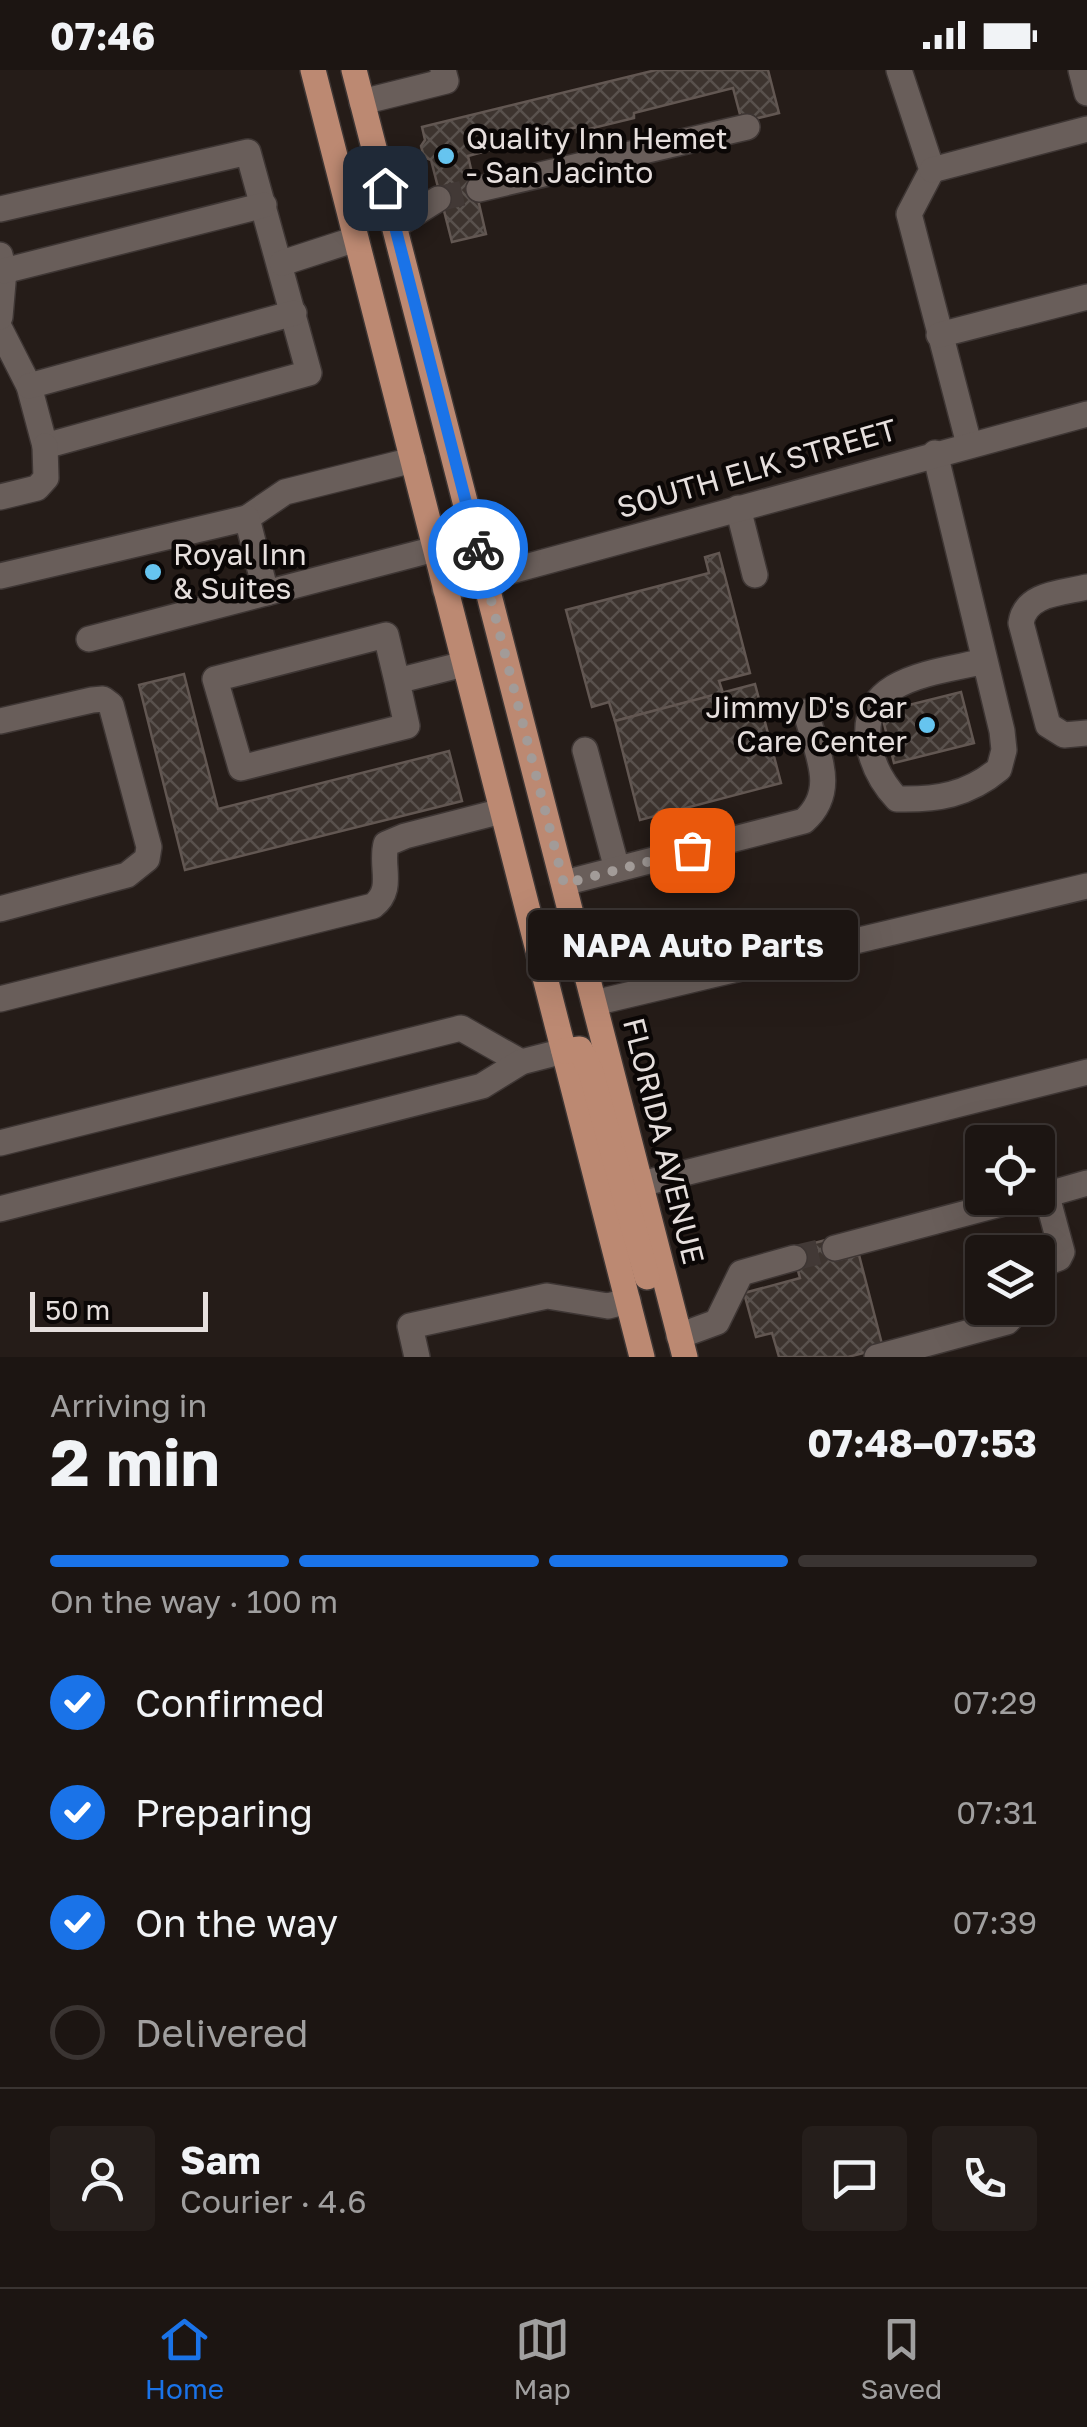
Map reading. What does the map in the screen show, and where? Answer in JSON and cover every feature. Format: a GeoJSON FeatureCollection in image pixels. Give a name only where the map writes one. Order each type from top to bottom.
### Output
{"type":"FeatureCollection","features":[{"type":"Feature","properties":{"kind":"main road"},"geometry":{"type":"LineString","coordinates":[[313,70],[642,1357]]}},
{"type":"Feature","properties":{"kind":"main road","name":"FLORIDA AVENUE"},"geometry":{"type":"LineString","coordinates":[[354,70],[641,1184],[680,1350]]}},
{"type":"Feature","properties":{"kind":"main road"},"geometry":{"type":"LineString","coordinates":[[564,1051],[580,1049],[591,1072],[657,1315],[680,1350]]}},
{"type":"Feature","properties":{"kind":"street"},"geometry":{"type":"LineString","coordinates":[[362,102],[446,81],[443,70]]}},
{"type":"Feature","properties":{"kind":"street"},"geometry":{"type":"LineString","coordinates":[[899,70],[932,170],[909,214],[969,444]]}},
{"type":"Feature","properties":{"kind":"street"},"geometry":{"type":"LineString","coordinates":[[1081,70],[1087,93]]}},
{"type":"Feature","properties":{"kind":"street"},"geometry":{"type":"LineString","coordinates":[[478,188],[748,127]]}},
{"type":"Feature","properties":{"kind":"street"},"geometry":{"type":"LineString","coordinates":[[932,170],[1087,129]]}},
{"type":"Feature","properties":{"kind":"street"},"geometry":{"type":"LineString","coordinates":[[0,209],[248,152],[309,373],[45,446]]}},
{"type":"Feature","properties":{"kind":"street"},"geometry":{"type":"LineString","coordinates":[[394,226],[438,199]]}},
{"type":"Feature","properties":{"kind":"street"},"geometry":{"type":"LineString","coordinates":[[0,317],[2,263],[264,205]]}},
{"type":"Feature","properties":{"kind":"street"},"geometry":{"type":"LineString","coordinates":[[282,264],[356,239]]}},
{"type":"Feature","properties":{"kind":"street"},"geometry":{"type":"LineString","coordinates":[[939,335],[1087,296]]}},
{"type":"Feature","properties":{"kind":"street"},"geometry":{"type":"LineString","coordinates":[[30,386],[294,313]]}},
{"type":"Feature","properties":{"kind":"street"},"geometry":{"type":"LineString","coordinates":[[0,329],[30,386],[45,446],[46,478],[37,488],[0,497]]}},
{"type":"Feature","properties":{"kind":"street","name":"SOUTH ELK STREET"},"geometry":{"type":"LineString","coordinates":[[445,590],[1087,414]]}},
{"type":"Feature","properties":{"kind":"street"},"geometry":{"type":"LineString","coordinates":[[936,453],[1002,731],[1004,750],[999,769],[985,781],[943,798],[897,799],[882,783],[870,753],[866,728],[874,702],[888,690],[914,678],[984,662]]}},
{"type":"Feature","properties":{"kind":"street"},"geometry":{"type":"LineString","coordinates":[[0,576],[247,518],[286,492],[412,460]]}},
{"type":"Feature","properties":{"kind":"street"},"geometry":{"type":"LineString","coordinates":[[738,508],[755,576]]}},
{"type":"Feature","properties":{"kind":"street"},"geometry":{"type":"LineString","coordinates":[[247,518],[266,593]]}},
{"type":"Feature","properties":{"kind":"street"},"geometry":{"type":"LineString","coordinates":[[89,640],[435,548]]}},
{"type":"Feature","properties":{"kind":"street"},"geometry":{"type":"LineString","coordinates":[[1087,587],[1032,602],[1023,611],[1021,623],[1048,725],[1064,735],[1087,733]]}},
{"type":"Feature","properties":{"kind":"street"},"geometry":{"type":"LineString","coordinates":[[386,634],[397,681],[407,726],[241,768],[214,679],[386,634]]}},
{"type":"Feature","properties":{"kind":"street"},"geometry":{"type":"LineString","coordinates":[[397,681],[464,664]]}},
{"type":"Feature","properties":{"kind":"street"},"geometry":{"type":"LineString","coordinates":[[0,721],[92,700],[112,705],[148,847],[147,860],[127,875],[0,910]]}},
{"type":"Feature","properties":{"kind":"street"},"geometry":{"type":"LineString","coordinates":[[564,884],[804,821],[818,809],[825,787],[806,712]]}},
{"type":"Feature","properties":{"kind":"street"},"geometry":{"type":"LineString","coordinates":[[585,750],[617,870]]}},
{"type":"Feature","properties":{"kind":"street"},"geometry":{"type":"LineString","coordinates":[[0,999],[373,906],[381,900],[388,885],[383,856],[386,844],[502,811]]}},
{"type":"Feature","properties":{"kind":"street"},"geometry":{"type":"LineString","coordinates":[[594,1003],[1087,886]]}},
{"type":"Feature","properties":{"kind":"street"},"geometry":{"type":"LineString","coordinates":[[0,1144],[461,1028],[521,1062]]}},
{"type":"Feature","properties":{"kind":"street"},"geometry":{"type":"LineString","coordinates":[[0,1210],[482,1086],[521,1062],[564,1051]]}},
{"type":"Feature","properties":{"kind":"street"},"geometry":{"type":"LineString","coordinates":[[641,1184],[1087,1072]]}},
{"type":"Feature","properties":{"kind":"street"},"geometry":{"type":"LineString","coordinates":[[1055,1191],[1087,1184]]}},
{"type":"Feature","properties":{"kind":"street"},"geometry":{"type":"LineString","coordinates":[[834,1248],[965,1214]]}},
{"type":"Feature","properties":{"kind":"street"},"geometry":{"type":"LineString","coordinates":[[1055,1237],[1062,1252],[1055,1260]]}},
{"type":"Feature","properties":{"kind":"street"},"geometry":{"type":"LineString","coordinates":[[680,1350],[717,1322],[741,1274],[794,1258]]}},
{"type":"Feature","properties":{"kind":"street"},"geometry":{"type":"LineString","coordinates":[[417,1357],[410,1326],[547,1296],[608,1306],[628,1300]]}},
{"type":"Feature","properties":{"kind":"street"},"geometry":{"type":"LineString","coordinates":[[877,1357],[997,1325]]}},
{"type":"Feature","properties":{"kind":"building","name":"Quality Inn Hemet - San Jacinto"},"geometry":{"type":"Polygon","coordinates":[[[656,70],[768,70],[779,113],[742,122],[733,88],[634,113],[634,118],[577,132],[577,127],[468,156],[486,234],[452,242],[431,160],[424,157],[421,146],[425,140],[422,127],[656,70]]]}},
{"type":"Feature","properties":{"kind":"building"},"geometry":{"type":"Polygon","coordinates":[[[719,553],[750,673],[719,681],[723,693],[615,721],[609,702],[592,707],[566,610],[709,573],[705,557],[719,553]]]}},
{"type":"Feature","properties":{"kind":"building"},"geometry":{"type":"Polygon","coordinates":[[[184,674],[218,809],[449,751],[462,801],[185,870],[139,685],[184,674]]]}},
{"type":"Feature","properties":{"kind":"building"},"geometry":{"type":"Polygon","coordinates":[[[755,684],[781,783],[640,820],[615,721],[755,684]]]}},
{"type":"Feature","properties":{"kind":"building"},"geometry":{"type":"Polygon","coordinates":[[[961,692],[974,743],[894,763],[881,712],[961,692]]]}},
{"type":"Feature","properties":{"kind":"building"},"geometry":{"type":"Polygon","coordinates":[[[833,1238],[838,1260],[859,1255],[883,1348],[848,1357],[779,1357],[772,1333],[756,1337],[744,1293],[800,1278],[792,1249],[833,1238]]]}},
{"type":"Feature","properties":{"kind":"tunnel"},"geometry":{"type":"LineString","coordinates":[[438,199],[479,189]]}},
{"type":"Feature","properties":{"kind":"tunnel"},"geometry":{"type":"LineString","coordinates":[[794,1258],[835,1248]]}},
{"type":"Feature","properties":{"kind":"way so far"},"geometry":{"type":"LineString","coordinates":[[478,549],[564,884],[692,850]]}},
{"type":"Feature","properties":{"kind":"place","name":"Quality Inn Hemet - San Jacinto"},"geometry":{"type":"Point","coordinates":[446,156]}},
{"type":"Feature","properties":{"kind":"place","name":"Royal Inn & Suites"},"geometry":{"type":"Point","coordinates":[153,572]}},
{"type":"Feature","properties":{"kind":"place","name":"Jimmy D's Car Care Center"},"geometry":{"type":"Point","coordinates":[927,725]}},
{"type":"Feature","properties":{"kind":"place","name":"NAPA Auto Parts"},"geometry":{"type":"Point","coordinates":[692,850]}},
{"type":"Feature","properties":{"kind":"route"},"geometry":{"type":"LineString","coordinates":[[385,188],[478,549]]}}]}
